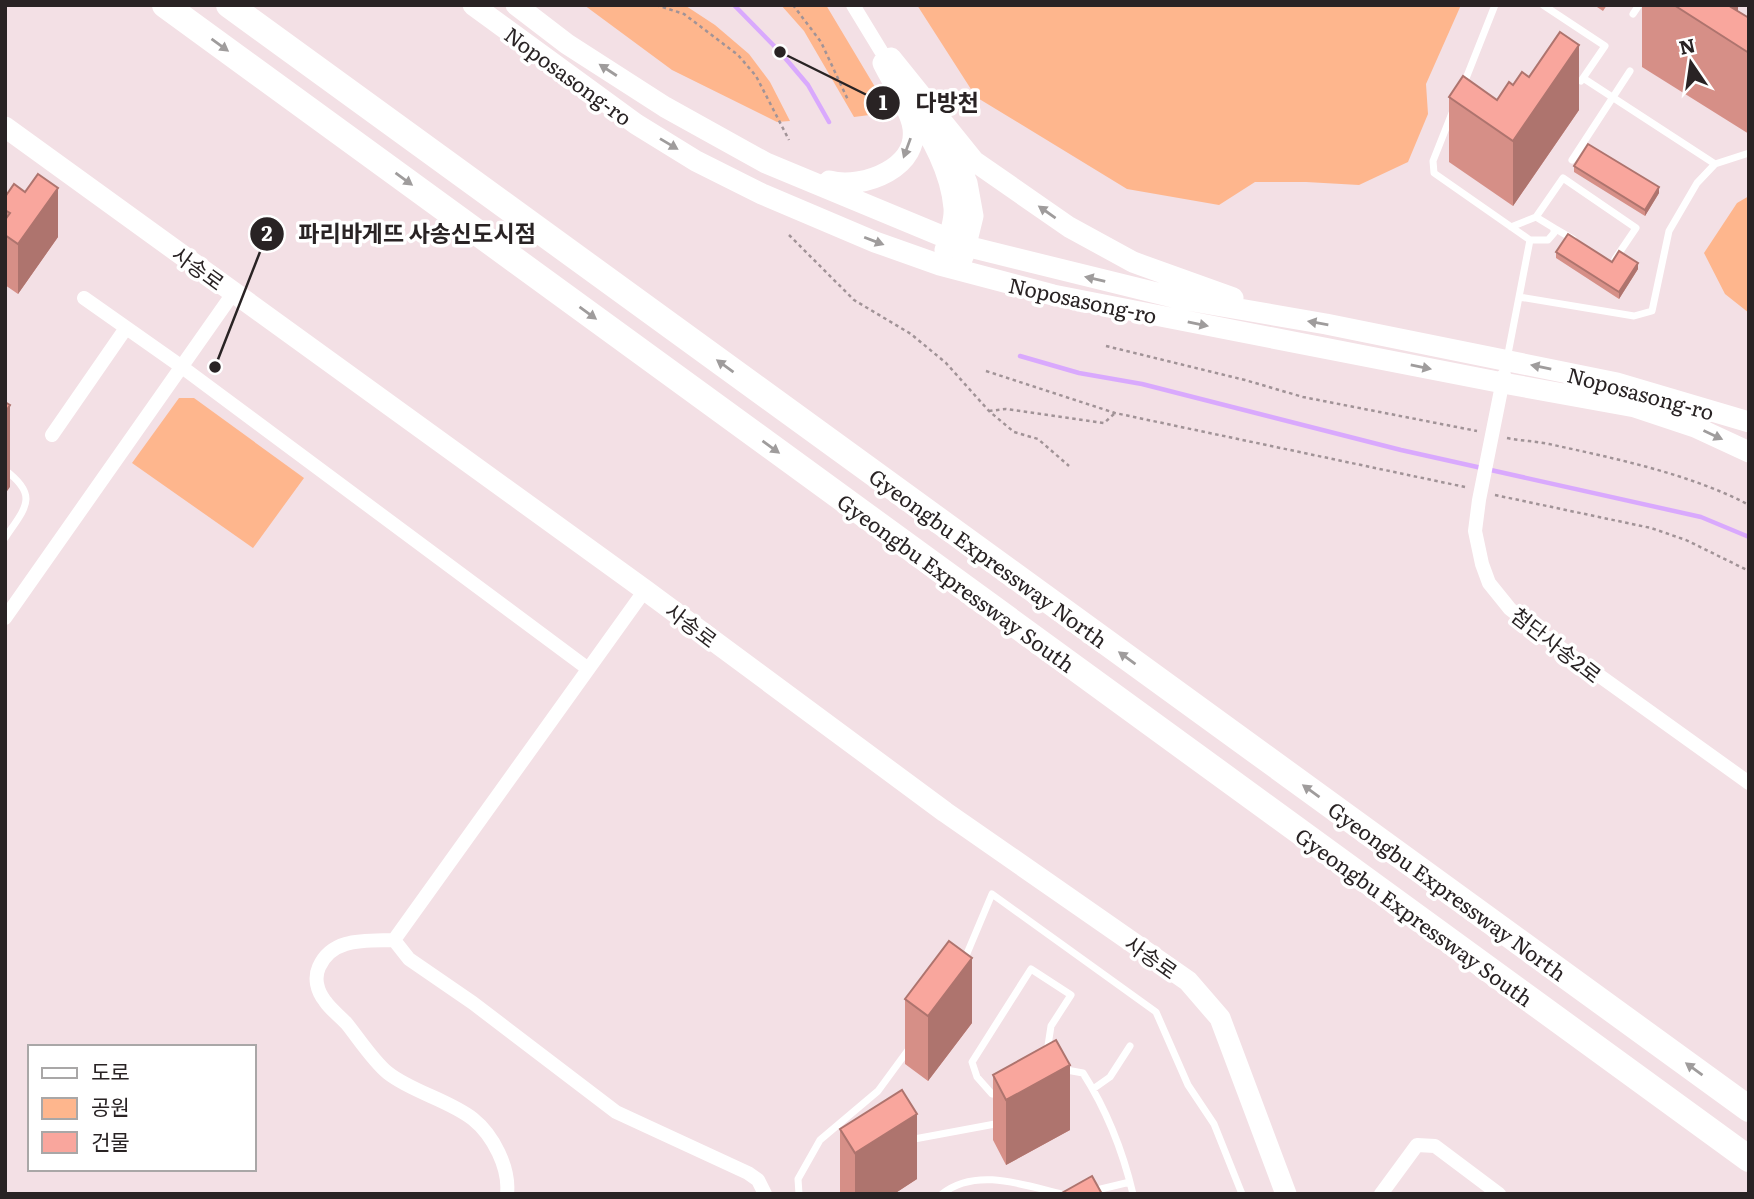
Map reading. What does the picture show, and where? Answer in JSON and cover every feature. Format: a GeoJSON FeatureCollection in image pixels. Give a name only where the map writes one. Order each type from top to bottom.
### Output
{"type":"FeatureCollection","features":[{"type":"Feature","properties":{"kind":"highway","name":"Gyeongbu Expressway South"},"geometry":{"type":"LineString","coordinates":[[165,5],[1749,1159]]}},
{"type":"Feature","properties":{"kind":"highway","name":"Gyeongbu Expressway North"},"geometry":{"type":"LineString","coordinates":[[229,5],[1749,1109]]}},
{"type":"Feature","properties":{"kind":"main road","name":"Noposasong-ro"},"geometry":{"type":"LineString","coordinates":[[473,5],[636,124],[696,161],[774,200],[875,242],[950,268],[1053,295],[1636,407],[1695,427],[1749,452]]}},
{"type":"Feature","properties":{"kind":"main road","name":"Noposasong-ro"},"geometry":{"type":"LineString","coordinates":[[516,5],[567,44],[665,107],[766,163],[957,243],[1181,299],[1617,383],[1749,422]]}},
{"type":"Feature","properties":{"kind":"main road"},"geometry":{"type":"LineString","coordinates":[[885,57],[954,148],[967,183],[973,216],[957,243],[950,268]]}},
{"type":"Feature","properties":{"kind":"main road"},"geometry":{"type":"LineString","coordinates":[[780,169],[842,184],[865,181],[891,171],[902,162],[910,147],[912,124],[885,57]]}},
{"type":"Feature","properties":{"kind":"main road"},"geometry":{"type":"LineString","coordinates":[[885,57],[974,161],[1069,227],[1133,262],[1288,318]]}},
{"type":"Feature","properties":{"kind":"main road","name":"사송로"},"geometry":{"type":"LineString","coordinates":[[5,127],[645,590],[944,812],[1188,981],[1220,1018],[1286,1194]]}},
{"type":"Feature","properties":{"kind":"street"},"geometry":{"type":"LineString","coordinates":[[853,5],[885,57]]}},
{"type":"Feature","properties":{"kind":"street"},"geometry":{"type":"LineString","coordinates":[[5,618],[234,292]]}},
{"type":"Feature","properties":{"kind":"street"},"geometry":{"type":"LineString","coordinates":[[85,298],[587,668]]}},
{"type":"Feature","properties":{"kind":"street"},"geometry":{"type":"LineString","coordinates":[[52,435],[126,328]]}},
{"type":"Feature","properties":{"kind":"street","name":"첨단사송2로"},"geometry":{"type":"LineString","coordinates":[[1507,360],[1475,531],[1489,583],[1510,608],[1585,666],[1749,783]]}},
{"type":"Feature","properties":{"kind":"street"},"geometry":{"type":"LineString","coordinates":[[507,1194],[508,1184],[498,1149],[473,1119],[387,1073],[325,1002],[319,991],[316,975],[323,957],[336,946],[394,940],[645,590]]}},
{"type":"Feature","properties":{"kind":"street"},"geometry":{"type":"LineString","coordinates":[[394,940],[410,960],[473,1003],[616,1112],[748,1173],[758,1180],[765,1194]]}},
{"type":"Feature","properties":{"kind":"street"},"geometry":{"type":"LineString","coordinates":[[1381,1194],[1417,1145],[1435,1146],[1500,1194]]}},
{"type":"Feature","properties":{"kind":"lane"},"geometry":{"type":"LineString","coordinates":[[1459,96],[1495,5]]}},
{"type":"Feature","properties":{"kind":"lane"},"geometry":{"type":"LineString","coordinates":[[1543,5],[1605,46],[1582,80],[1715,164]]}},
{"type":"Feature","properties":{"kind":"lane"},"geometry":{"type":"LineString","coordinates":[[1633,14],[1639,5]]}},
{"type":"Feature","properties":{"kind":"lane"},"geometry":{"type":"LineString","coordinates":[[1572,160],[1630,71]]}},
{"type":"Feature","properties":{"kind":"lane"},"geometry":{"type":"LineString","coordinates":[[1453,109],[1433,161],[1434,173],[1531,240],[1548,240],[1555,233],[1554,228]]}},
{"type":"Feature","properties":{"kind":"lane"},"geometry":{"type":"LineString","coordinates":[[1519,297],[1634,316],[1652,311],[1669,231],[1698,183],[1715,164],[1749,153]]}},
{"type":"Feature","properties":{"kind":"lane"},"geometry":{"type":"LineString","coordinates":[[1511,227],[1536,217],[1563,178],[1636,228],[1612,262],[1601,256]]}},
{"type":"Feature","properties":{"kind":"lane"},"geometry":{"type":"LineString","coordinates":[[1536,217],[1577,242]]}},
{"type":"Feature","properties":{"kind":"lane"},"geometry":{"type":"LineString","coordinates":[[1507,360],[1531,240]]}},
{"type":"Feature","properties":{"kind":"lane"},"geometry":{"type":"LineString","coordinates":[[5,470],[21,482],[26,494],[26,508],[5,538]]}},
{"type":"Feature","properties":{"kind":"lane"},"geometry":{"type":"LineString","coordinates":[[960,968],[992,894],[1156,1012],[1188,1085],[1214,1124],[1242,1194]]}},
{"type":"Feature","properties":{"kind":"lane"},"geometry":{"type":"LineString","coordinates":[[1006,1103],[992,1094],[978,1077],[972,1062],[1031,969],[1070,995],[1051,1026],[1045,1066]]}},
{"type":"Feature","properties":{"kind":"lane"},"geometry":{"type":"LineString","coordinates":[[799,1194],[798,1179],[820,1140],[878,1091],[918,1036]]}},
{"type":"Feature","properties":{"kind":"lane"},"geometry":{"type":"LineString","coordinates":[[1093,1088],[1110,1077],[1130,1046]]}},
{"type":"Feature","properties":{"kind":"lane"},"geometry":{"type":"LineString","coordinates":[[1058,1069],[1083,1073],[1093,1088],[1126,1163],[1133,1194]]}},
{"type":"Feature","properties":{"kind":"lane"},"geometry":{"type":"LineString","coordinates":[[897,1135],[908,1140],[995,1124],[1011,1086]]}},
{"type":"Feature","properties":{"kind":"lane"},"geometry":{"type":"LineString","coordinates":[[855,1111],[865,1117]]}},
{"type":"Feature","properties":{"kind":"lane"},"geometry":{"type":"LineString","coordinates":[[942,1194],[964,1182],[992,1180],[1014,1182],[1058,1193]]}},
{"type":"Feature","properties":{"kind":"lane"},"geometry":{"type":"LineString","coordinates":[[1080,1194],[1130,1181]]}},
{"type":"Feature","properties":{"kind":"path"},"geometry":{"type":"LineString","coordinates":[[656,5],[684,14],[738,54],[756,76],[789,140]]}},
{"type":"Feature","properties":{"kind":"path"},"geometry":{"type":"LineString","coordinates":[[793,5],[821,42],[848,100]]}},
{"type":"Feature","properties":{"kind":"path"},"geometry":{"type":"LineString","coordinates":[[789,235],[855,300],[911,334],[946,363],[989,411],[1014,432],[1038,439],[1069,466]]}},
{"type":"Feature","properties":{"kind":"path"},"geometry":{"type":"LineString","coordinates":[[1106,346],[1303,397],[1493,430],[1525,442],[1546,443],[1637,464],[1713,489],[1749,505]]}},
{"type":"Feature","properties":{"kind":"path"},"geometry":{"type":"LineString","coordinates":[[986,370],[1115,413],[1450,484]]}},
{"type":"Feature","properties":{"kind":"path"},"geometry":{"type":"LineString","coordinates":[[989,411],[1006,409],[1104,423],[1115,413]]}},
{"type":"Feature","properties":{"kind":"path"},"geometry":{"type":"LineString","coordinates":[[1511,498],[1651,528],[1686,540],[1749,571]]}},
{"type":"Feature","properties":{"kind":"green space"},"geometry":{"type":"Polygon","coordinates":[[[584,5],[686,6],[715,25],[749,54],[770,82],[790,121],[777,122],[672,70],[584,5]]]}},
{"type":"Feature","properties":{"kind":"green space"},"geometry":{"type":"Polygon","coordinates":[[[781,5],[826,5],[875,87],[885,113],[854,117],[804,31],[781,5]]]}},
{"type":"Feature","properties":{"kind":"green space"},"geometry":{"type":"Polygon","coordinates":[[[917,5],[1461,5],[1426,84],[1428,114],[1408,162],[1359,185],[1255,182],[1219,205],[1127,189],[976,97],[917,5]]]}},
{"type":"Feature","properties":{"kind":"green space"},"geometry":{"type":"Polygon","coordinates":[[[1749,196],[1749,313],[1725,294],[1704,253],[1737,203],[1749,196]]]}},
{"type":"Feature","properties":{"kind":"green space"},"geometry":{"type":"Polygon","coordinates":[[[179,398],[194,398],[304,478],[253,548],[132,463],[179,398]]]}},
{"type":"Feature","properties":{"kind":"building"},"geometry":{"type":"Polygon","coordinates":[[[1674,5],[1733,5],[1731,7],[1749,18],[1749,53],[1674,5]]]}},
{"type":"Feature","properties":{"kind":"building"},"geometry":{"type":"Polygon","coordinates":[[[1560,32],[1579,45],[1513,141],[1449,97],[1463,76],[1497,100],[1509,82],[1513,85],[1522,72],[1529,77],[1560,32]]]}},
{"type":"Feature","properties":{"kind":"building"},"geometry":{"type":"Polygon","coordinates":[[[1588,144],[1659,187],[1645,210],[1574,166],[1588,144]]]}},
{"type":"Feature","properties":{"kind":"building"},"geometry":{"type":"Polygon","coordinates":[[[38,174],[58,188],[18,244],[5,235],[5,220],[10,213],[5,210],[5,197],[14,184],[25,192],[38,174]]]}},
{"type":"Feature","properties":{"kind":"building"},"geometry":{"type":"Polygon","coordinates":[[[1568,234],[1612,262],[1619,251],[1638,263],[1619,292],[1556,252],[1568,234]]]}},
{"type":"Feature","properties":{"kind":"building"},"geometry":{"type":"Polygon","coordinates":[[[949,941],[972,958],[928,1016],[905,999],[949,941]]]}},
{"type":"Feature","properties":{"kind":"building"},"geometry":{"type":"Polygon","coordinates":[[[1056,1040],[1070,1065],[1006,1100],[993,1075],[1056,1040]]]}},
{"type":"Feature","properties":{"kind":"building"},"geometry":{"type":"Polygon","coordinates":[[[902,1090],[917,1114],[855,1153],[840,1129],[902,1090]]]}},
{"type":"Feature","properties":{"kind":"building"},"geometry":{"type":"Polygon","coordinates":[[[1092,1176],[1102,1194],[1060,1194],[1092,1176]]]}},
{"type":"Feature","properties":{"kind":"waterway"},"geometry":{"type":"LineString","coordinates":[[734,5],[808,85],[829,122]]}},
{"type":"Feature","properties":{"kind":"waterway"},"geometry":{"type":"LineString","coordinates":[[1020,356],[1079,373],[1142,384],[1401,450],[1701,517],[1749,537]]}},
{"type":"Feature","properties":{"kind":"place","name":"다방천"},"geometry":{"type":"Point","coordinates":[780,52]}},
{"type":"Feature","properties":{"kind":"place","name":"파리바게뜨 사송신도시점"},"geometry":{"type":"Point","coordinates":[215,367]}}]}
